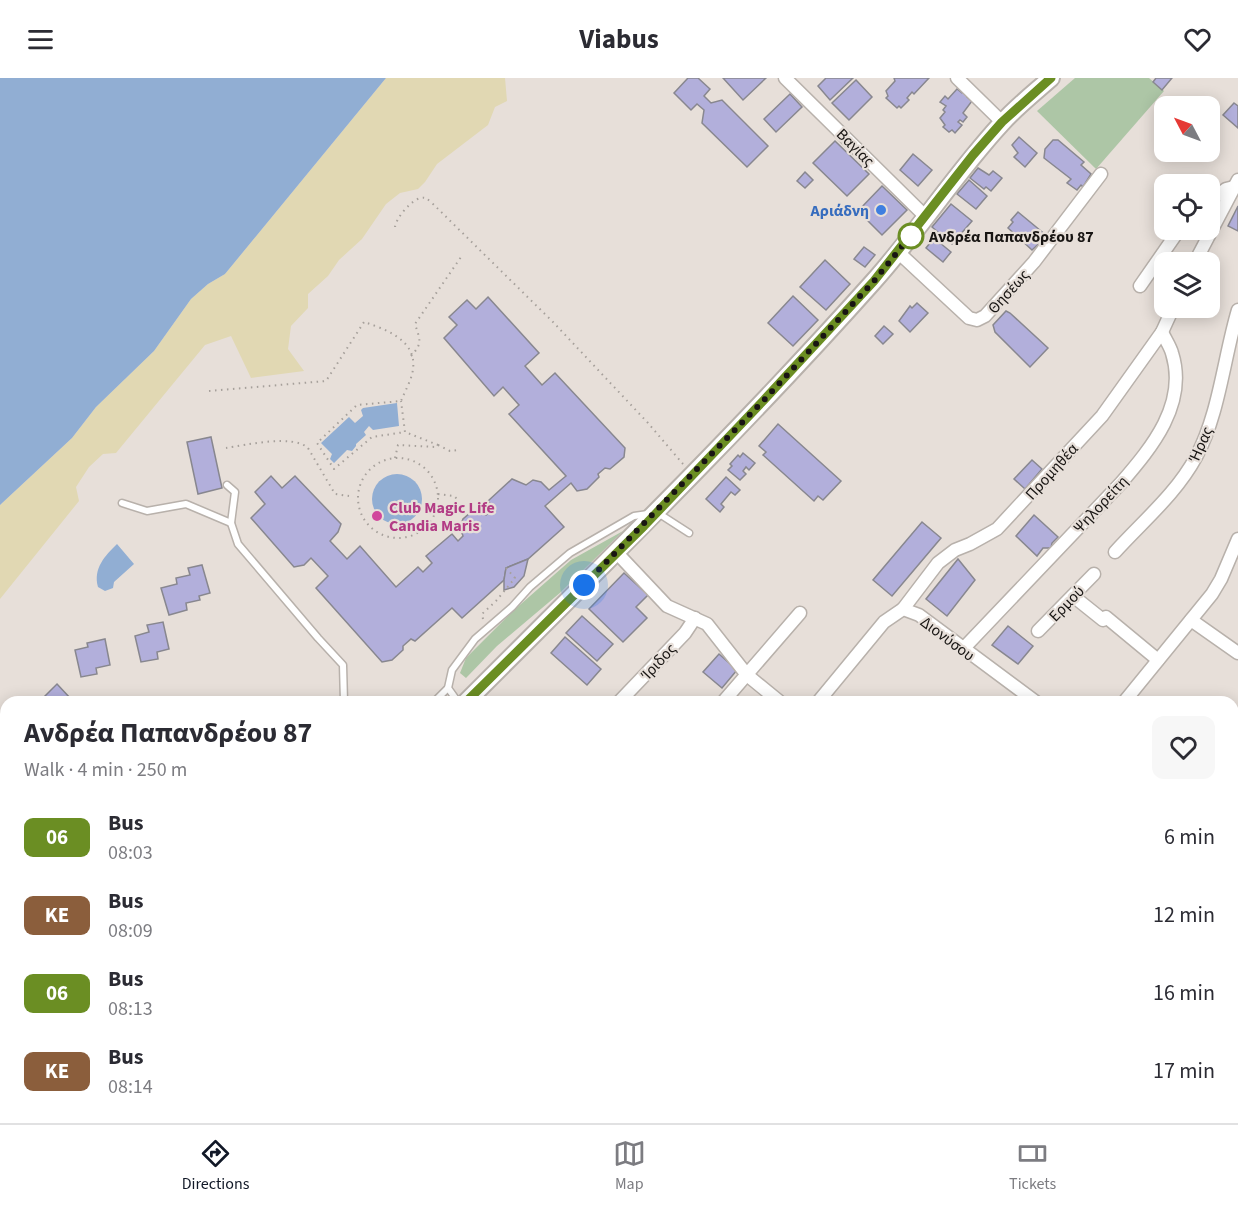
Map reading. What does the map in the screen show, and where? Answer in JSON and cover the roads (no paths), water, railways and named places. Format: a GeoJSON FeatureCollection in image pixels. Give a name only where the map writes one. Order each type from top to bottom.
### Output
{"type":"FeatureCollection","features":[{"type":"Feature","properties":{"kind":"main road"},"geometry":{"type":"LineString","coordinates":[[472,696],[617,553],[772,392],[898,252],[973,155],[1002,122],[1051,78]]}},
{"type":"Feature","properties":{"kind":"street","name":"Βαγίας"},"geometry":{"type":"LineString","coordinates":[[785,78],[926,217]]}},
{"type":"Feature","properties":{"kind":"street"},"geometry":{"type":"LineString","coordinates":[[957,78],[1002,122]]}},
{"type":"Feature","properties":{"kind":"street","name":"Θησέως"},"geometry":{"type":"LineString","coordinates":[[898,252],[969,318],[977,320],[985,316],[1034,262],[1101,174]]}},
{"type":"Feature","properties":{"kind":"street"},"geometry":{"type":"LineString","coordinates":[[1220,194],[1236,183]]}},
{"type":"Feature","properties":{"kind":"street"},"geometry":{"type":"LineString","coordinates":[[1200,252],[1236,183]]}},
{"type":"Feature","properties":{"kind":"street"},"geometry":{"type":"LineString","coordinates":[[1140,286],[1172,240]]}},
{"type":"Feature","properties":{"kind":"street","name":"Ήρας"},"geometry":{"type":"LineString","coordinates":[[1115,552],[1174,491],[1197,456],[1216,402],[1226,352],[1238,310]]}},
{"type":"Feature","properties":{"kind":"street","name":"Προμηθέα"},"geometry":{"type":"LineString","coordinates":[[903,609],[938,563],[955,550],[997,529],[1016,511],[1102,416],[1162,332],[1168,318]]}},
{"type":"Feature","properties":{"kind":"street","name":"Ψηλορείτη"},"geometry":{"type":"LineString","coordinates":[[963,649],[1121,483],[1160,432],[1171,411],[1176,388],[1172,352],[1162,332]]}},
{"type":"Feature","properties":{"kind":"street"},"geometry":{"type":"LineString","coordinates":[[1129,696],[1221,579],[1238,539]]}},
{"type":"Feature","properties":{"kind":"street"},"geometry":{"type":"LineString","coordinates":[[617,553],[667,606],[707,624],[747,675],[773,696]]}},
{"type":"Feature","properties":{"kind":"street","name":"Ερμού"},"geometry":{"type":"LineString","coordinates":[[1038,631],[1094,574]]}},
{"type":"Feature","properties":{"kind":"street"},"geometry":{"type":"LineString","coordinates":[[1073,596],[1103,621],[1106,617],[1158,660]]}},
{"type":"Feature","properties":{"kind":"street","name":"Διονύσου"},"geometry":{"type":"LineString","coordinates":[[823,696],[884,622],[903,609],[919,615],[1028,696]]}},
{"type":"Feature","properties":{"kind":"street"},"geometry":{"type":"LineString","coordinates":[[728,696],[800,613]]}},
{"type":"Feature","properties":{"kind":"street","name":"Ίριδος"},"geometry":{"type":"LineString","coordinates":[[625,696],[685,633],[695,618]]}},
{"type":"Feature","properties":{"kind":"street"},"geometry":{"type":"LineString","coordinates":[[1191,620],[1238,652]]}},
{"type":"Feature","properties":{"kind":"lane"},"geometry":{"type":"LineString","coordinates":[[227,485],[235,492],[231,523],[238,544],[343,665],[344,696]]}},
{"type":"Feature","properties":{"kind":"lane"},"geometry":{"type":"LineString","coordinates":[[122,503],[147,511],[186,504],[231,523]]}},
{"type":"Feature","properties":{"kind":"lane"},"geometry":{"type":"LineString","coordinates":[[440,696],[448,688],[452,670],[475,639],[570,553],[634,516],[657,512],[689,533]]}},
{"type":"Feature","properties":{"kind":"lane"},"geometry":{"type":"LineString","coordinates":[[448,688],[454,696]]}},
{"type":"Feature","properties":{"kind":"water"},"geometry":{"type":"Polygon","coordinates":[[[0,78],[386,78],[225,274],[208,284],[191,299],[154,351],[96,407],[72,438],[0,505],[0,78]]]}},
{"type":"Feature","properties":{"kind":"water"},"geometry":{"type":"Polygon","coordinates":[[[397,403],[399,426],[373,430],[369,426],[364,432],[366,435],[352,451],[347,450],[334,463],[330,459],[332,454],[321,443],[349,417],[355,423],[363,416],[361,410],[363,408],[397,403]]]}},
{"type":"Feature","properties":{"kind":"water"},"geometry":{"type":"Polygon","coordinates":[[[392,474],[402,474],[415,481],[422,494],[422,504],[415,517],[402,524],[392,524],[383,520],[376,513],[372,504],[372,494],[376,485],[383,478],[392,474]]]}},
{"type":"Feature","properties":{"kind":"water"},"geometry":{"type":"Polygon","coordinates":[[[117,544],[134,564],[114,582],[113,588],[105,591],[98,587],[97,574],[104,558],[117,544]]]}},
{"type":"Feature","properties":{"kind":"place","name":"Αριάδνη"},"geometry":{"type":"Point","coordinates":[881,210]}},
{"type":"Feature","properties":{"kind":"place","name":"Ανδρέα Παπανδρέου 87"},"geometry":{"type":"Point","coordinates":[911,236]}},
{"type":"Feature","properties":{"kind":"place","name":"Club Magic Life Candia Maris"},"geometry":{"type":"Point","coordinates":[377,516]}}]}
